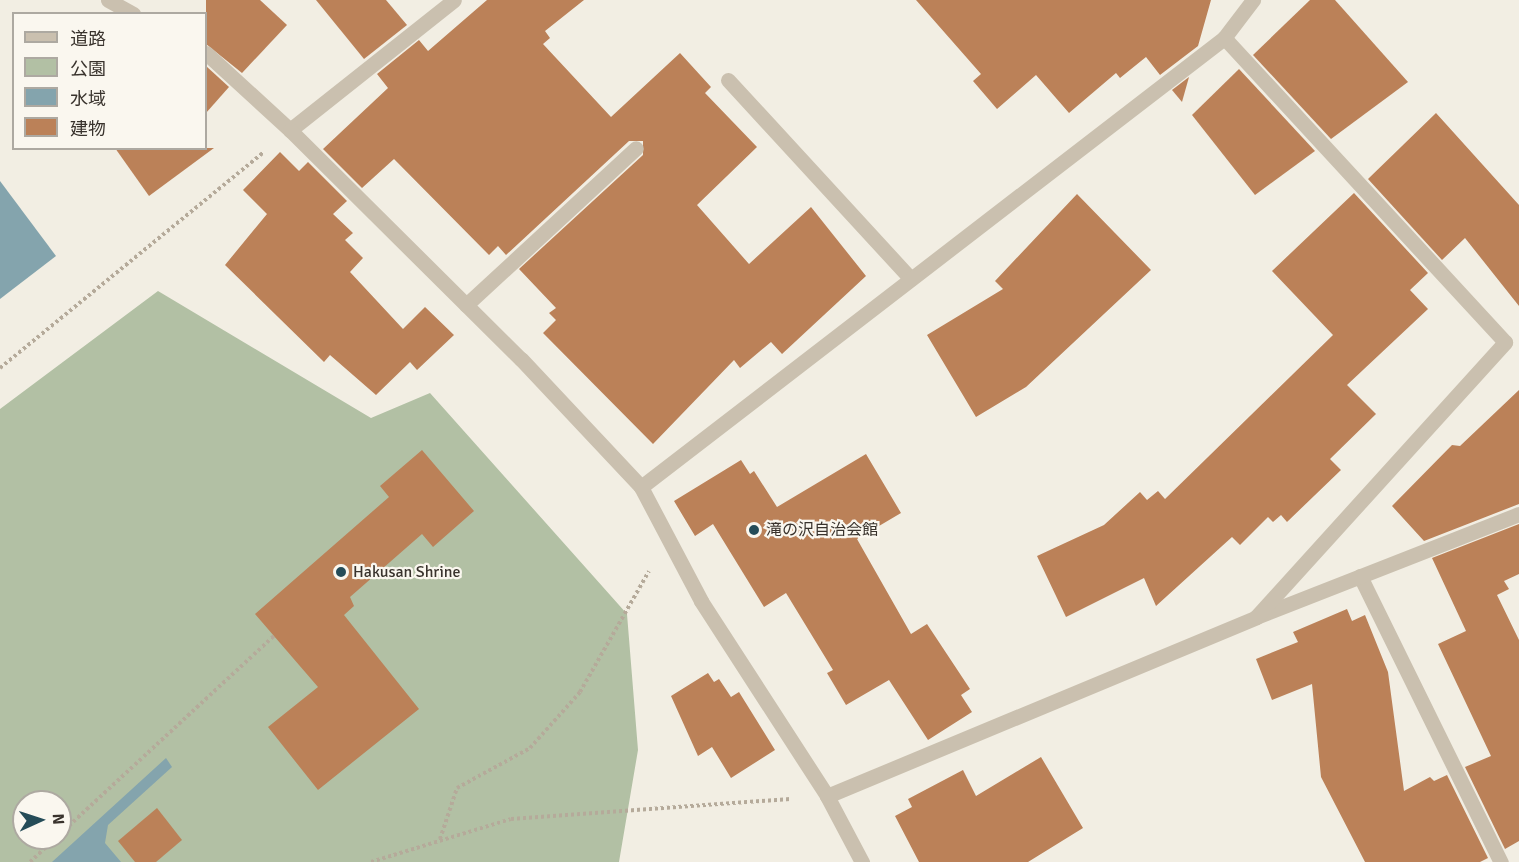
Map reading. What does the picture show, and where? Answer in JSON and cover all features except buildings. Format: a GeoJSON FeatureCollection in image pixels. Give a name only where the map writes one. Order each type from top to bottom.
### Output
{"type":"FeatureCollection","features":[{"type":"Feature","properties":{"kind":"street"},"geometry":{"type":"LineString","coordinates":[[291,130],[454,0]]}},
{"type":"Feature","properties":{"kind":"street"},"geometry":{"type":"LineString","coordinates":[[641,487],[1224,38],[1253,0]]}},
{"type":"Feature","properties":{"kind":"street"},"geometry":{"type":"LineString","coordinates":[[1224,38],[1504,342],[1256,617]]}},
{"type":"Feature","properties":{"kind":"street"},"geometry":{"type":"LineString","coordinates":[[207,54],[291,130],[466,305],[641,487],[701,601],[827,796],[862,862]]}},
{"type":"Feature","properties":{"kind":"street"},"geometry":{"type":"LineString","coordinates":[[728,80],[911,279]]}},
{"type":"Feature","properties":{"kind":"street"},"geometry":{"type":"LineString","coordinates":[[466,305],[636,148]]}},
{"type":"Feature","properties":{"kind":"street"},"geometry":{"type":"LineString","coordinates":[[827,796],[1256,617],[1519,514]]}},
{"type":"Feature","properties":{"kind":"street"},"geometry":{"type":"LineString","coordinates":[[1360,576],[1501,861]]}},
{"type":"Feature","properties":{"kind":"path"},"geometry":{"type":"LineString","coordinates":[[0,368],[291,130]]}},
{"type":"Feature","properties":{"kind":"path"},"geometry":{"type":"LineString","coordinates":[[440,839],[457,788],[530,748],[580,692],[666,535]]}},
{"type":"Feature","properties":{"kind":"path"},"geometry":{"type":"LineString","coordinates":[[72,823],[274,636]]}},
{"type":"Feature","properties":{"kind":"path"},"geometry":{"type":"LineString","coordinates":[[371,862],[511,819],[827,796]]}},
{"type":"Feature","properties":{"kind":"path"},"geometry":{"type":"LineString","coordinates":[[30,862],[43,850]]}},
{"type":"Feature","properties":{"kind":"green space"},"geometry":{"type":"Polygon","coordinates":[[[158,291],[371,418],[430,393],[627,614],[638,750],[619,862],[0,862],[0,409],[158,291]]]}},
{"type":"Feature","properties":{"kind":"water"},"geometry":{"type":"Polygon","coordinates":[[[0,181],[56,256],[0,299],[0,181]]]}},
{"type":"Feature","properties":{"kind":"water"},"geometry":{"type":"Polygon","coordinates":[[[166,758],[172,767],[108,825],[105,843],[121,862],[52,862],[65,850],[72,850],[72,844],[166,758]]]}},
{"type":"Feature","properties":{"kind":"place","name":"滝の沢自治会館"},"geometry":{"type":"Point","coordinates":[754,530]}},
{"type":"Feature","properties":{"kind":"place","name":"Hakusan Shrine"},"geometry":{"type":"Point","coordinates":[341,572]}}]}
